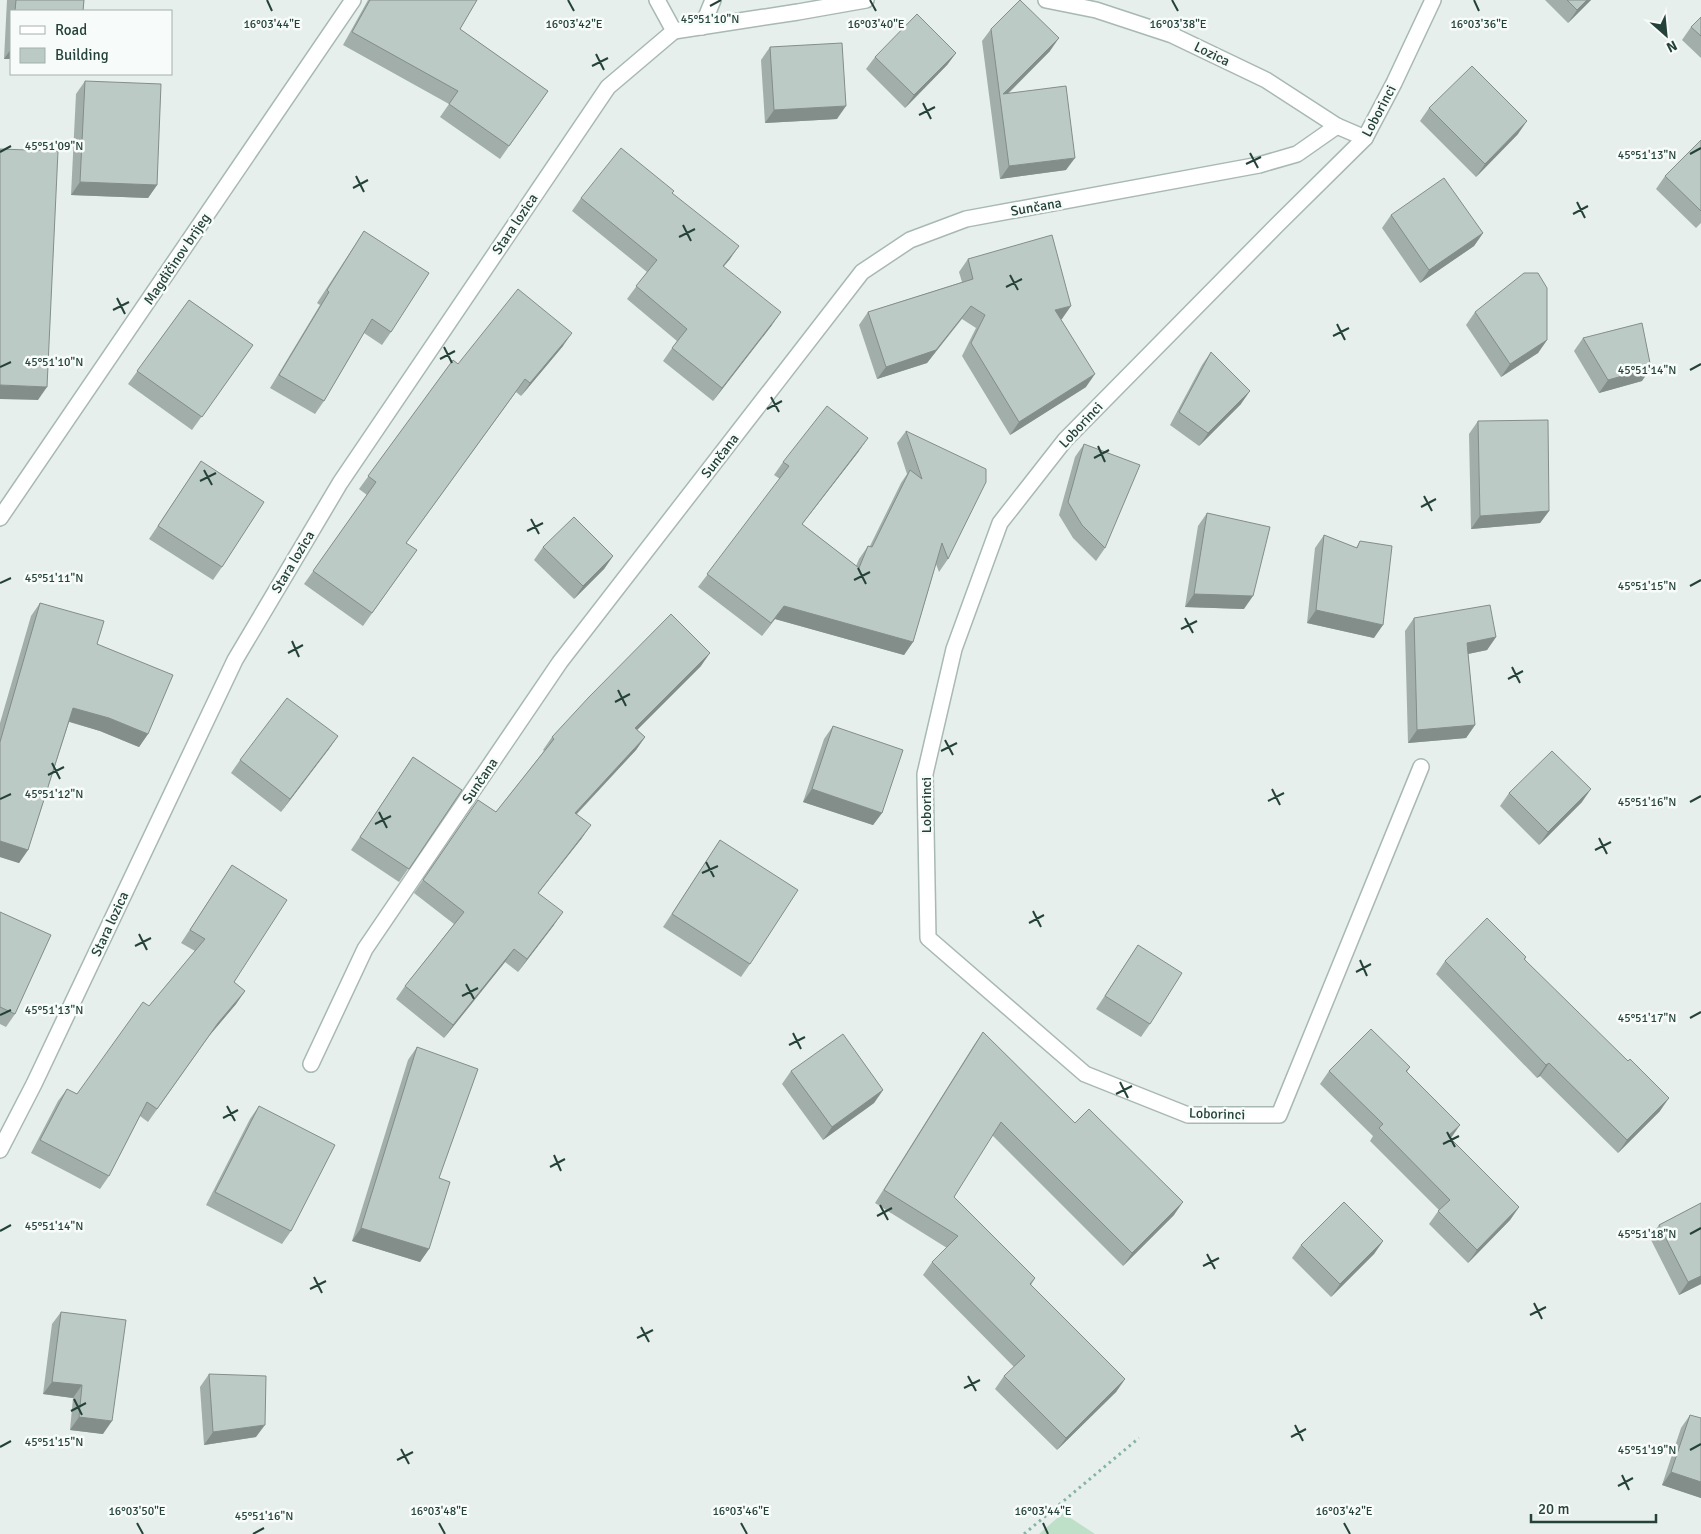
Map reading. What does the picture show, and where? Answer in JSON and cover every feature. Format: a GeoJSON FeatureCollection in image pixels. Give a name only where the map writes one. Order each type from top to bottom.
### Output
{"type":"FeatureCollection","features":[{"type":"Feature","properties":{"kind":"street","name":"Magdičinov brijeg"},"geometry":{"type":"LineString","coordinates":[[0,518],[354,0]]}},
{"type":"Feature","properties":{"kind":"street"},"geometry":{"type":"LineString","coordinates":[[657,0],[674,31],[866,0]]}},
{"type":"Feature","properties":{"kind":"street"},"geometry":{"type":"LineString","coordinates":[[702,27],[713,0]]}},
{"type":"Feature","properties":{"kind":"street","name":"Lozica"},"geometry":{"type":"LineString","coordinates":[[1046,0],[1096,10],[1172,35],[1266,80],[1337,126],[1365,138]]}},
{"type":"Feature","properties":{"kind":"street","name":"Loborinci"},"geometry":{"type":"LineString","coordinates":[[1421,767],[1279,1115],[1188,1115],[1086,1074],[928,938],[926,774],[954,650],[1000,523],[1065,440],[1365,138],[1394,83],[1433,0]]}},
{"type":"Feature","properties":{"kind":"street","name":"Stara lozica"},"geometry":{"type":"LineString","coordinates":[[0,1150],[34,1084],[235,660],[340,482],[608,87],[674,31]]}},
{"type":"Feature","properties":{"kind":"street","name":"Sunčana"},"geometry":{"type":"LineString","coordinates":[[311,1064],[366,949],[560,662],[862,272],[910,240],[966,219],[1259,166],[1297,154],[1337,126]]}},
{"type":"Feature","properties":{"kind":"path"},"geometry":{"type":"LineString","coordinates":[[1024,1534],[1139,1438]]}},
{"type":"Feature","properties":{"kind":"green space"},"geometry":{"type":"Polygon","coordinates":[[[1063,1513],[1095,1534],[1039,1534],[1063,1513]]]}},
{"type":"Feature","properties":{"kind":"building"},"geometry":{"type":"Polygon","coordinates":[[[16,0],[84,0],[83,10],[15,10],[16,0]]]}},
{"type":"Feature","properties":{"kind":"building"},"geometry":{"type":"Polygon","coordinates":[[[370,0],[477,0],[460,29],[548,91],[509,146],[449,104],[458,91],[352,32],[370,0]]]}},
{"type":"Feature","properties":{"kind":"building"},"geometry":{"type":"Polygon","coordinates":[[[1020,0],[1059,38],[1003,94],[1066,86],[1075,158],[1009,166],[991,29],[1020,0]]]}},
{"type":"Feature","properties":{"kind":"building"},"geometry":{"type":"Polygon","coordinates":[[[1567,0],[1587,0],[1577,10],[1567,0]]]}},
{"type":"Feature","properties":{"kind":"building"},"geometry":{"type":"Polygon","coordinates":[[[917,14],[956,53],[914,95],[875,57],[917,14]]]}},
{"type":"Feature","properties":{"kind":"building"},"geometry":{"type":"Polygon","coordinates":[[[1701,17],[1701,36],[1691,27],[1701,17]]]}},
{"type":"Feature","properties":{"kind":"building"},"geometry":{"type":"Polygon","coordinates":[[[842,43],[846,106],[774,110],[770,47],[842,43]]]}},
{"type":"Feature","properties":{"kind":"building"},"geometry":{"type":"Polygon","coordinates":[[[1472,66],[1527,121],[1485,164],[1429,108],[1472,66]]]}},
{"type":"Feature","properties":{"kind":"building"},"geometry":{"type":"Polygon","coordinates":[[[85,81],[161,84],[157,185],[80,182],[85,81]]]}},
{"type":"Feature","properties":{"kind":"building"},"geometry":{"type":"Polygon","coordinates":[[[1701,140],[1701,211],[1665,176],[1701,140]]]}},
{"type":"Feature","properties":{"kind":"building"},"geometry":{"type":"Polygon","coordinates":[[[621,148],[674,191],[672,193],[739,246],[723,266],[781,312],[722,388],[672,348],[687,329],[636,286],[657,260],[581,198],[621,148]]]}},
{"type":"Feature","properties":{"kind":"building"},"geometry":{"type":"Polygon","coordinates":[[[0,149],[58,151],[47,387],[0,385],[0,149]]]}},
{"type":"Feature","properties":{"kind":"building"},"geometry":{"type":"Polygon","coordinates":[[[1444,178],[1483,233],[1429,270],[1391,215],[1444,178]]]}},
{"type":"Feature","properties":{"kind":"building"},"geometry":{"type":"Polygon","coordinates":[[[364,231],[429,273],[391,332],[372,319],[324,401],[279,375],[329,292],[327,290],[364,231]]]}},
{"type":"Feature","properties":{"kind":"building"},"geometry":{"type":"Polygon","coordinates":[[[1052,235],[1071,306],[1055,310],[1095,374],[1019,422],[971,343],[985,315],[971,306],[936,350],[886,367],[868,312],[973,279],[968,259],[1052,235]]]}},
{"type":"Feature","properties":{"kind":"building"},"geometry":{"type":"Polygon","coordinates":[[[1524,273],[1538,273],[1547,288],[1547,340],[1510,364],[1475,312],[1524,273]]]}},
{"type":"Feature","properties":{"kind":"building"},"geometry":{"type":"Polygon","coordinates":[[[518,289],[572,333],[530,383],[525,379],[406,543],[417,550],[372,613],[313,571],[376,482],[368,476],[453,360],[458,364],[518,289]]]}},
{"type":"Feature","properties":{"kind":"building"},"geometry":{"type":"Polygon","coordinates":[[[189,300],[253,345],[202,417],[137,371],[189,300]]]}},
{"type":"Feature","properties":{"kind":"building"},"geometry":{"type":"Polygon","coordinates":[[[1642,323],[1651,368],[1608,380],[1583,338],[1642,323]]]}},
{"type":"Feature","properties":{"kind":"building"},"geometry":{"type":"Polygon","coordinates":[[[1211,352],[1250,391],[1208,433],[1179,412],[1211,352]]]}},
{"type":"Feature","properties":{"kind":"building"},"geometry":{"type":"Polygon","coordinates":[[[827,406],[868,438],[802,524],[859,568],[868,546],[872,547],[910,470],[922,479],[906,431],[986,469],[986,482],[948,559],[942,543],[913,642],[784,606],[771,623],[707,574],[789,466],[783,462],[827,406]]]}},
{"type":"Feature","properties":{"kind":"building"},"geometry":{"type":"Polygon","coordinates":[[[1548,420],[1549,511],[1480,516],[1478,421],[1548,420]]]}},
{"type":"Feature","properties":{"kind":"building"},"geometry":{"type":"Polygon","coordinates":[[[1084,444],[1140,465],[1105,548],[1082,525],[1068,502],[1084,444]]]}},
{"type":"Feature","properties":{"kind":"building"},"geometry":{"type":"Polygon","coordinates":[[[201,461],[264,502],[222,567],[158,526],[201,461]]]}},
{"type":"Feature","properties":{"kind":"building"},"geometry":{"type":"Polygon","coordinates":[[[1207,513],[1270,527],[1253,596],[1194,594],[1207,513]]]}},
{"type":"Feature","properties":{"kind":"building"},"geometry":{"type":"Polygon","coordinates":[[[574,517],[613,556],[583,586],[543,547],[574,517]]]}},
{"type":"Feature","properties":{"kind":"building"},"geometry":{"type":"Polygon","coordinates":[[[1324,535],[1357,548],[1360,541],[1392,546],[1383,625],[1316,610],[1324,535]]]}},
{"type":"Feature","properties":{"kind":"building"},"geometry":{"type":"Polygon","coordinates":[[[40,603],[104,621],[97,644],[173,675],[148,734],[109,718],[73,708],[28,850],[0,841],[0,742],[40,603]]]}},
{"type":"Feature","properties":{"kind":"building"},"geometry":{"type":"Polygon","coordinates":[[[1490,605],[1496,637],[1467,643],[1475,725],[1417,730],[1414,618],[1490,605]]]}},
{"type":"Feature","properties":{"kind":"building"},"geometry":{"type":"Polygon","coordinates":[[[671,614],[710,653],[635,728],[645,737],[575,813],[591,825],[538,893],[563,912],[527,959],[514,949],[453,1025],[405,986],[464,912],[423,880],[478,800],[496,812],[554,739],[552,737],[671,614]]]}},
{"type":"Feature","properties":{"kind":"building"},"geometry":{"type":"Polygon","coordinates":[[[287,698],[338,736],[290,799],[240,760],[287,698]]]}},
{"type":"Feature","properties":{"kind":"building"},"geometry":{"type":"Polygon","coordinates":[[[833,726],[903,750],[882,813],[812,789],[833,726]]]}},
{"type":"Feature","properties":{"kind":"building"},"geometry":{"type":"Polygon","coordinates":[[[1552,751],[1591,789],[1548,832],[1509,793],[1552,751]]]}},
{"type":"Feature","properties":{"kind":"building"},"geometry":{"type":"Polygon","coordinates":[[[413,757],[462,790],[409,869],[360,837],[413,757]]]}},
{"type":"Feature","properties":{"kind":"building"},"geometry":{"type":"Polygon","coordinates":[[[720,840],[798,890],[750,964],[672,914],[720,840]]]}},
{"type":"Feature","properties":{"kind":"building"},"geometry":{"type":"Polygon","coordinates":[[[232,865],[287,900],[234,982],[245,991],[218,1023],[157,1109],[147,1102],[109,1176],[40,1140],[67,1089],[77,1094],[143,1002],[149,1006],[205,939],[190,930],[232,865]]]}},
{"type":"Feature","properties":{"kind":"building"},"geometry":{"type":"Polygon","coordinates":[[[0,912],[51,935],[15,1014],[0,1007],[0,912]]]}},
{"type":"Feature","properties":{"kind":"building"},"geometry":{"type":"Polygon","coordinates":[[[1487,918],[1526,957],[1524,959],[1628,1061],[1630,1059],[1669,1098],[1627,1140],[1549,1063],[1546,1065],[1445,961],[1487,918]]]}},
{"type":"Feature","properties":{"kind":"building"},"geometry":{"type":"Polygon","coordinates":[[[1138,945],[1182,973],[1150,1024],[1105,996],[1138,945]]]}},
{"type":"Feature","properties":{"kind":"building"},"geometry":{"type":"Polygon","coordinates":[[[1371,1029],[1410,1067],[1406,1071],[1460,1125],[1448,1136],[1519,1207],[1477,1250],[1438,1211],[1450,1200],[1379,1128],[1383,1124],[1329,1071],[1371,1029]]]}},
{"type":"Feature","properties":{"kind":"building"},"geometry":{"type":"Polygon","coordinates":[[[983,1032],[1075,1123],[1089,1109],[1183,1202],[1132,1253],[1001,1122],[954,1197],[1035,1278],[1030,1284],[1125,1379],[1066,1438],[1004,1376],[1025,1356],[932,1262],[958,1236],[884,1190],[983,1032]]]}},
{"type":"Feature","properties":{"kind":"building"},"geometry":{"type":"Polygon","coordinates":[[[843,1034],[883,1090],[832,1127],[791,1071],[843,1034]]]}},
{"type":"Feature","properties":{"kind":"building"},"geometry":{"type":"Polygon","coordinates":[[[417,1047],[478,1069],[439,1178],[450,1182],[429,1249],[361,1228],[417,1047]]]}},
{"type":"Feature","properties":{"kind":"building"},"geometry":{"type":"Polygon","coordinates":[[[259,1106],[335,1145],[291,1231],[215,1192],[259,1106]]]}},
{"type":"Feature","properties":{"kind":"building"},"geometry":{"type":"Polygon","coordinates":[[[1344,1202],[1383,1241],[1340,1284],[1301,1245],[1344,1202]]]}},
{"type":"Feature","properties":{"kind":"building"},"geometry":{"type":"Polygon","coordinates":[[[1701,1203],[1701,1276],[1688,1282],[1659,1225],[1701,1203]]]}},
{"type":"Feature","properties":{"kind":"building"},"geometry":{"type":"Polygon","coordinates":[[[61,1312],[126,1320],[112,1421],[79,1417],[82,1385],[52,1382],[61,1312]]]}},
{"type":"Feature","properties":{"kind":"building"},"geometry":{"type":"Polygon","coordinates":[[[209,1374],[266,1376],[265,1425],[213,1432],[209,1374]]]}},
{"type":"Feature","properties":{"kind":"building"},"geometry":{"type":"Polygon","coordinates":[[[1690,1415],[1701,1418],[1701,1482],[1671,1472],[1690,1415]]]}}]}
